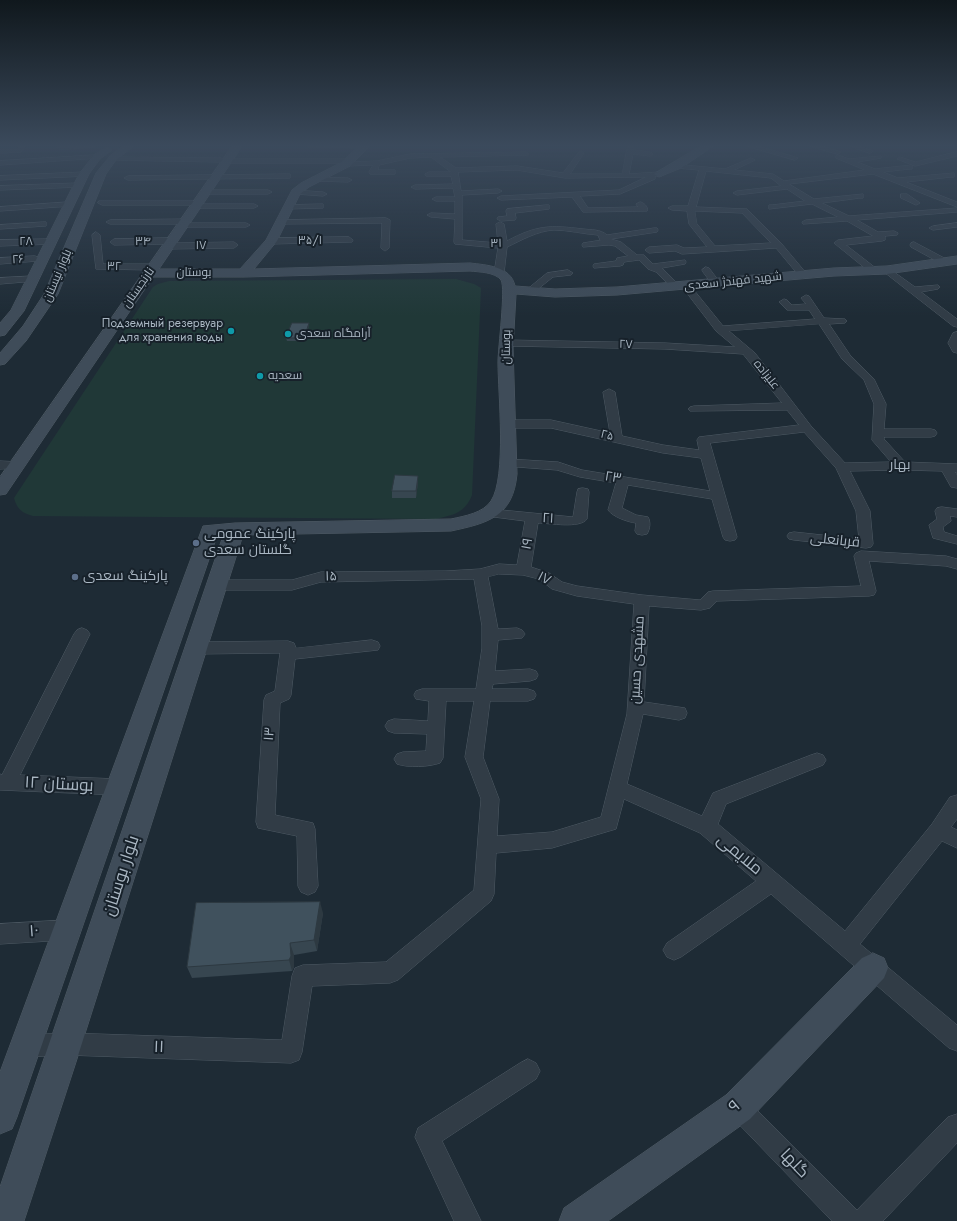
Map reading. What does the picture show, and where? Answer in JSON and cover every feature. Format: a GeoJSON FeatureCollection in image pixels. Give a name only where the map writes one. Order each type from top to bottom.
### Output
{"type":"FeatureCollection","features":[{"type":"Feature","properties":{"kind":"street","name":"بلوار نیستان"},"geometry":{"type":"LineString","coordinates":[[0,361],[20,341],[42,311],[51,294],[89,202]]}},
{"type":"Feature","properties":{"kind":"street"},"geometry":{"type":"LineString","coordinates":[[102,203],[111,202]]}},
{"type":"Feature","properties":{"kind":"street","name":"نارنجستان"},"geometry":{"type":"LineString","coordinates":[[0,490],[170,244],[197,202]]}},
{"type":"Feature","properties":{"kind":"street"},"geometry":{"type":"LineString","coordinates":[[241,202],[254,206]]}},
{"type":"Feature","properties":{"kind":"street"},"geometry":{"type":"LineString","coordinates":[[244,273],[271,241],[290,202]]}},
{"type":"Feature","properties":{"kind":"street"},"geometry":{"type":"LineString","coordinates":[[431,215],[459,217],[458,202]]}},
{"type":"Feature","properties":{"kind":"street"},"geometry":{"type":"LineString","coordinates":[[540,202],[550,217]]}},
{"type":"Feature","properties":{"kind":"street"},"geometry":{"type":"LineString","coordinates":[[580,202],[586,210],[625,213],[644,209],[640,204]]}},
{"type":"Feature","properties":{"kind":"street"},"geometry":{"type":"LineString","coordinates":[[693,202],[689,221],[713,249]]}},
{"type":"Feature","properties":{"kind":"street"},"geometry":{"type":"LineString","coordinates":[[772,207],[813,202],[849,219],[879,236]]}},
{"type":"Feature","properties":{"kind":"street"},"geometry":{"type":"LineString","coordinates":[[912,202],[926,202]]}},
{"type":"Feature","properties":{"kind":"street","name":"بلوار نیستان"},"geometry":{"type":"LineString","coordinates":[[0,332],[17,311],[69,204]]}},
{"type":"Feature","properties":{"kind":"street"},"geometry":{"type":"LineString","coordinates":[[0,209],[69,204]]}},
{"type":"Feature","properties":{"kind":"street"},"geometry":{"type":"LineString","coordinates":[[287,207],[320,206]]}},
{"type":"Feature","properties":{"kind":"street"},"geometry":{"type":"LineString","coordinates":[[672,208],[744,211],[778,245],[803,275]]}},
{"type":"Feature","properties":{"kind":"street"},"geometry":{"type":"LineString","coordinates":[[806,222],[957,210]]}},
{"type":"Feature","properties":{"kind":"street"},"geometry":{"type":"LineString","coordinates":[[509,289],[507,280],[499,273],[503,246],[501,222],[512,218],[510,211],[550,217]]}},
{"type":"Feature","properties":{"kind":"street","name":"۳۱"},"geometry":{"type":"LineString","coordinates":[[459,217],[458,242],[503,246],[540,230],[550,217]]}},
{"type":"Feature","properties":{"kind":"street","name":"علیزاده"},"geometry":{"type":"LineString","coordinates":[[550,217],[618,244],[650,267],[660,270],[681,287],[720,329],[746,351],[807,428],[842,467]]}},
{"type":"Feature","properties":{"kind":"street"},"geometry":{"type":"LineString","coordinates":[[281,222],[386,220],[385,248]]}},
{"type":"Feature","properties":{"kind":"street"},"geometry":{"type":"LineString","coordinates":[[110,222],[246,225]]}},
{"type":"Feature","properties":{"kind":"street"},"geometry":{"type":"LineString","coordinates":[[0,227],[43,224]]}},
{"type":"Feature","properties":{"kind":"street"},"geometry":{"type":"LineString","coordinates":[[944,234],[933,228],[957,225]]}},
{"type":"Feature","properties":{"kind":"street"},"geometry":{"type":"LineString","coordinates":[[604,238],[617,229]]}},
{"type":"Feature","properties":{"kind":"street"},"geometry":{"type":"LineString","coordinates":[[586,245],[604,238],[654,230]]}},
{"type":"Feature","properties":{"kind":"street"},"geometry":{"type":"LineString","coordinates":[[874,271],[838,243],[894,233]]}},
{"type":"Feature","properties":{"kind":"street","name":"۳۲"},"geometry":{"type":"LineString","coordinates":[[96,235],[99,267],[151,270]]}},
{"type":"Feature","properties":{"kind":"street","name":"۳۵/۱"},"geometry":{"type":"LineString","coordinates":[[271,241],[349,240]]}},
{"type":"Feature","properties":{"kind":"street","name":"۲۸"},"geometry":{"type":"LineString","coordinates":[[0,243],[51,242]]}},
{"type":"Feature","properties":{"kind":"street","name":"۳۴"},"geometry":{"type":"LineString","coordinates":[[114,242],[170,244]]}},
{"type":"Feature","properties":{"kind":"street","name":"۱۷"},"geometry":{"type":"LineString","coordinates":[[170,244],[234,245]]}},
{"type":"Feature","properties":{"kind":"street"},"geometry":{"type":"LineString","coordinates":[[649,250],[677,248],[682,251],[778,245]]}},
{"type":"Feature","properties":{"kind":"street"},"geometry":{"type":"LineString","coordinates":[[914,246],[953,261]]}},
{"type":"Feature","properties":{"kind":"street"},"geometry":{"type":"LineString","coordinates":[[597,266],[620,263],[620,260],[638,257]]}},
{"type":"Feature","properties":{"kind":"street","name":"۲۶"},"geometry":{"type":"LineString","coordinates":[[0,261],[35,259]]}},
{"type":"Feature","properties":{"kind":"street","name":"شهید فهندژ سعدی"},"geometry":{"type":"LineString","coordinates":[[509,289],[555,293],[681,287],[716,282],[887,270],[953,261]]}},
{"type":"Feature","properties":{"kind":"street"},"geometry":{"type":"LineString","coordinates":[[650,267],[682,262]]}},
{"type":"Feature","properties":{"kind":"street","name":"بوستان"},"geometry":{"type":"LineString","coordinates":[[151,270],[244,273],[470,266],[489,269],[499,273]]}},
{"type":"Feature","properties":{"kind":"street"},"geometry":{"type":"LineString","coordinates":[[706,270],[716,282]]}},
{"type":"Feature","properties":{"kind":"street"},"geometry":{"type":"LineString","coordinates":[[887,270],[957,324]]}},
{"type":"Feature","properties":{"kind":"street"},"geometry":{"type":"LineString","coordinates":[[530,291],[550,275],[568,274]]}},
{"type":"Feature","properties":{"kind":"street"},"geometry":{"type":"LineString","coordinates":[[0,281],[33,279]]}},
{"type":"Feature","properties":{"kind":"street"},"geometry":{"type":"LineString","coordinates":[[914,290],[935,287]]}},
{"type":"Feature","properties":{"kind":"street","name":"بوستان"},"geometry":{"type":"LineString","coordinates":[[491,513],[501,501],[507,485],[508,424],[506,343],[509,289]]}},
{"type":"Feature","properties":{"kind":"street"},"geometry":{"type":"LineString","coordinates":[[806,298],[846,358],[869,379],[880,404],[878,440],[901,466]]}},
{"type":"Feature","properties":{"kind":"street"},"geometry":{"type":"LineString","coordinates":[[913,301],[925,299]]}},
{"type":"Feature","properties":{"kind":"street"},"geometry":{"type":"LineString","coordinates":[[784,302],[790,308],[812,307]]}},
{"type":"Feature","properties":{"kind":"street"},"geometry":{"type":"LineString","coordinates":[[0,310],[17,311]]}},
{"type":"Feature","properties":{"kind":"street"},"geometry":{"type":"LineString","coordinates":[[926,312],[939,310],[957,314]]}},
{"type":"Feature","properties":{"kind":"street"},"geometry":{"type":"LineString","coordinates":[[720,329],[822,321],[842,321]]}},
{"type":"Feature","properties":{"kind":"street"},"geometry":{"type":"LineString","coordinates":[[957,335],[953,343],[957,350]]}},
{"type":"Feature","properties":{"kind":"street","name":"۲۷"},"geometry":{"type":"LineString","coordinates":[[506,343],[664,346],[746,351]]}},
{"type":"Feature","properties":{"kind":"street"},"geometry":{"type":"LineString","coordinates":[[609,392],[616,437]]}},
{"type":"Feature","properties":{"kind":"street"},"geometry":{"type":"LineString","coordinates":[[694,409],[790,406]]}},
{"type":"Feature","properties":{"kind":"street","name":"۲۵"},"geometry":{"type":"LineString","coordinates":[[508,424],[551,424],[616,437],[663,449],[706,455]]}},
{"type":"Feature","properties":{"kind":"street"},"geometry":{"type":"LineString","coordinates":[[730,537],[703,440],[807,428]]}},
{"type":"Feature","properties":{"kind":"street"},"geometry":{"type":"LineString","coordinates":[[878,433],[931,433]]}},
{"type":"Feature","properties":{"kind":"street","name":"۲۳"},"geometry":{"type":"LineString","coordinates":[[508,463],[558,466],[580,473],[718,496]]}},
{"type":"Feature","properties":{"kind":"street"},"geometry":{"type":"LineString","coordinates":[[0,465],[17,465]]}},
{"type":"Feature","properties":{"kind":"street","name":"بهار"},"geometry":{"type":"LineString","coordinates":[[842,467],[901,466],[951,468]]}},
{"type":"Feature","properties":{"kind":"street","name":"قربانعلی"},"geometry":{"type":"LineString","coordinates":[[794,536],[866,544],[863,511],[842,467]]}},
{"type":"Feature","properties":{"kind":"street"},"geometry":{"type":"LineString","coordinates":[[951,468],[956,484]]}},
{"type":"Feature","properties":{"kind":"street"},"geometry":{"type":"LineString","coordinates":[[623,480],[615,510],[633,519],[643,520],[642,531]]}},
{"type":"Feature","properties":{"kind":"street","name":"۲۱"},"geometry":{"type":"LineString","coordinates":[[491,513],[574,521],[580,519],[583,492]]}},
{"type":"Feature","properties":{"kind":"street"},"geometry":{"type":"LineString","coordinates":[[957,513],[942,511],[944,521],[936,525],[938,535],[957,540]]}},
{"type":"Feature","properties":{"kind":"street"},"geometry":{"type":"LineString","coordinates":[[0,1117],[118,787],[222,530],[451,525],[472,520],[491,513]]}},
{"type":"Feature","properties":{"kind":"street","name":"۱۹"},"geometry":{"type":"LineString","coordinates":[[523,570],[532,518]]}},
{"type":"Feature","properties":{"kind":"street","name":"بلوار بوستان"},"geometry":{"type":"LineString","coordinates":[[6,1221],[66,1044],[216,585],[222,530]]}},
{"type":"Feature","properties":{"kind":"street","name":"مشهدی حسین"},"geometry":{"type":"LineString","coordinates":[[487,845],[552,840],[609,823],[635,714],[642,600],[701,605],[705,604],[713,596],[869,591],[861,556],[946,561],[957,564]]}},
{"type":"Feature","properties":{"kind":"street","name":"۱۷"},"geometry":{"type":"LineString","coordinates":[[446,576],[480,574],[499,569],[523,570],[544,576],[557,586],[595,594],[642,600]]}},
{"type":"Feature","properties":{"kind":"street"},"geometry":{"type":"LineString","coordinates":[[480,574],[490,626],[490,648],[474,757],[490,799],[487,845]]}},
{"type":"Feature","properties":{"kind":"street","name":"۱۵"},"geometry":{"type":"LineString","coordinates":[[216,585],[292,585],[321,577],[446,576]]}},
{"type":"Feature","properties":{"kind":"street"},"geometry":{"type":"LineString","coordinates":[[4,782],[82,634]]}},
{"type":"Feature","properties":{"kind":"street"},"geometry":{"type":"LineString","coordinates":[[489,635],[517,634]]}},
{"type":"Feature","properties":{"kind":"street"},"geometry":{"type":"LineString","coordinates":[[196,648],[288,647],[288,654],[372,646]]}},
{"type":"Feature","properties":{"kind":"street","name":"۱۳"},"geometry":{"type":"LineString","coordinates":[[288,654],[284,695],[272,700],[265,822],[306,829],[308,886]]}},
{"type":"Feature","properties":{"kind":"street"},"geometry":{"type":"LineString","coordinates":[[485,678],[530,675]]}},
{"type":"Feature","properties":{"kind":"street"},"geometry":{"type":"LineString","coordinates":[[403,759],[434,758],[436,728],[430,695],[528,695]]}},
{"type":"Feature","properties":{"kind":"street"},"geometry":{"type":"LineString","coordinates":[[636,707],[679,713]]}},
{"type":"Feature","properties":{"kind":"street"},"geometry":{"type":"LineString","coordinates":[[394,726],[436,728]]}},
{"type":"Feature","properties":{"kind":"street"},"geometry":{"type":"LineString","coordinates":[[707,827],[719,799],[817,760]]}},
{"type":"Feature","properties":{"kind":"street","name":"بوستان ۱۲"},"geometry":{"type":"LineString","coordinates":[[4,782],[118,787]]}},
{"type":"Feature","properties":{"kind":"street","name":"ملایمی"},"geometry":{"type":"LineString","coordinates":[[617,788],[707,827],[846,946],[956,1036]]}},
{"type":"Feature","properties":{"kind":"street"},"geometry":{"type":"LineString","coordinates":[[846,946],[939,830],[957,803]]}},
{"type":"Feature","properties":{"kind":"street"},"geometry":{"type":"LineString","coordinates":[[939,830],[957,840]]}},
{"type":"Feature","properties":{"kind":"street","name":"۱۱"},"geometry":{"type":"LineString","coordinates":[[26,1046],[66,1044],[291,1052],[303,976],[390,972],[484,894],[487,845]]}},
{"type":"Feature","properties":{"kind":"street"},"geometry":{"type":"LineString","coordinates":[[674,950],[771,882]]}},
{"type":"Feature","properties":{"kind":"street","name":"۱۰"},"geometry":{"type":"LineString","coordinates":[[0,934],[67,930]]}},
{"type":"Feature","properties":{"kind":"street","name":"۹"},"geometry":{"type":"LineString","coordinates":[[577,1221],[738,1107],[873,968]]}},
{"type":"Feature","properties":{"kind":"street"},"geometry":{"type":"LineString","coordinates":[[468,1221],[427,1137],[528,1071]]}},
{"type":"Feature","properties":{"kind":"street","name":"گلها"},"geometry":{"type":"LineString","coordinates":[[738,1107],[850,1221]]}},
{"type":"Feature","properties":{"kind":"street"},"geometry":{"type":"LineString","coordinates":[[865,1221],[957,1126]]}},
{"type":"Feature","properties":{"kind":"green space"},"geometry":{"type":"Polygon","coordinates":[[[456,279],[474,284],[481,288],[472,495],[466,506],[458,512],[436,519],[33,516],[18,508],[14,498],[153,287],[158,284],[169,281],[456,279]]]}},
{"type":"Feature","properties":{"kind":"building"},"geometry":{"type":"Polygon","coordinates":[[[292,323],[309,323],[304,338],[286,338],[292,323]]]}},
{"type":"Feature","properties":{"kind":"building"},"geometry":{"type":"Polygon","coordinates":[[[395,475],[418,476],[416,491],[392,491],[395,475]]]}},
{"type":"Feature","properties":{"kind":"building"},"geometry":{"type":"Polygon","coordinates":[[[320,902],[314,940],[290,943],[291,956],[289,960],[187,967],[196,903],[320,902]]]}},
{"type":"Feature","properties":{"kind":"place","name":"Подземный резервуар для хранения воды"},"geometry":{"type":"Point","coordinates":[231,331]}},
{"type":"Feature","properties":{"kind":"place","name":"آرامگاه سعدی"},"geometry":{"type":"Point","coordinates":[288,334]}},
{"type":"Feature","properties":{"kind":"place","name":"سعدیه"},"geometry":{"type":"Point","coordinates":[260,376]}},
{"type":"Feature","properties":{"kind":"place","name":"پارکینگ عمومی گلستان سعدی"},"geometry":{"type":"Point","coordinates":[196,543]}},
{"type":"Feature","properties":{"kind":"place","name":"پارکینگ سعدی"},"geometry":{"type":"Point","coordinates":[75,577]}}]}
